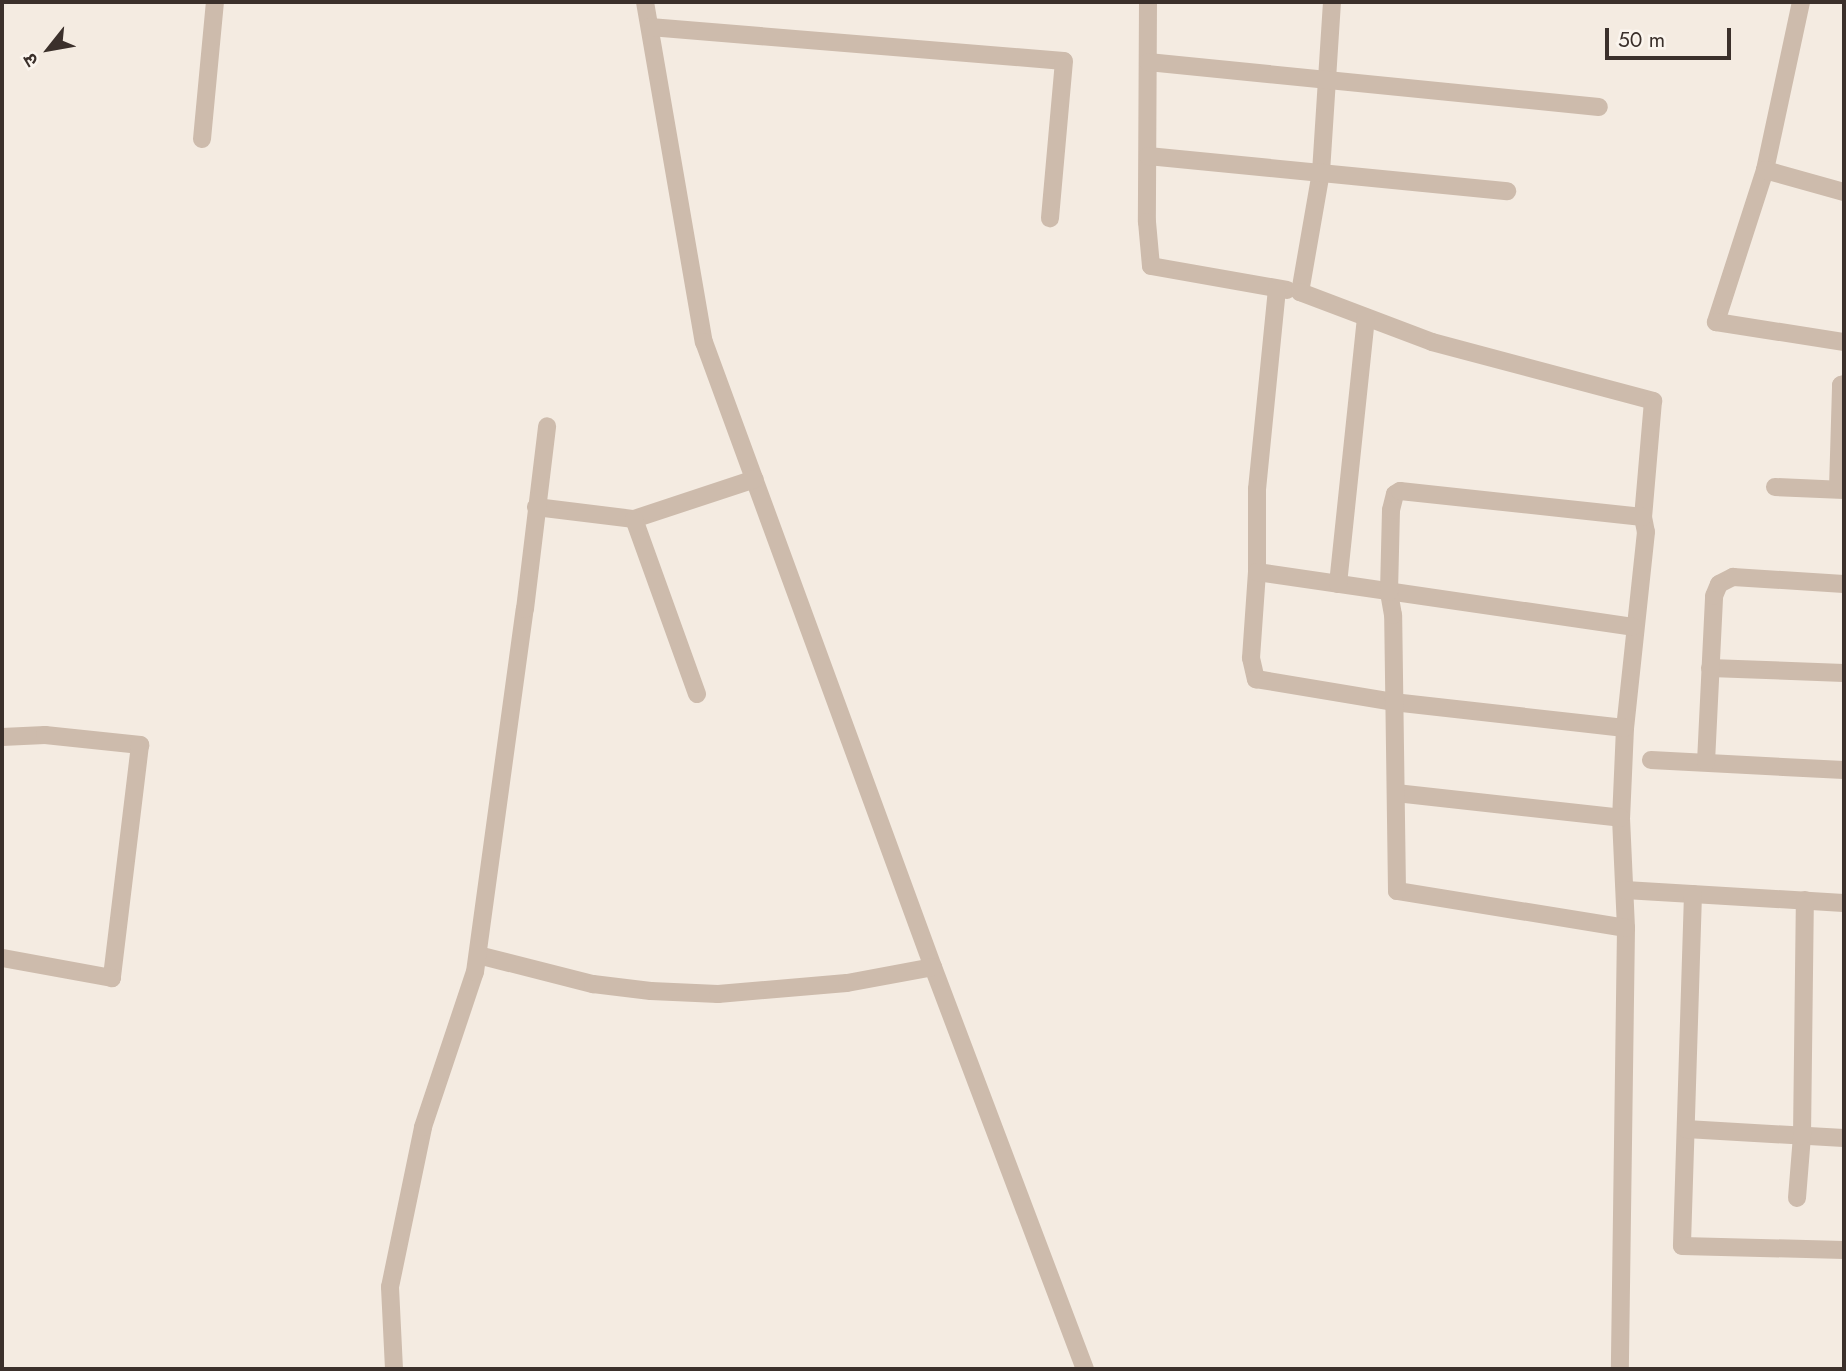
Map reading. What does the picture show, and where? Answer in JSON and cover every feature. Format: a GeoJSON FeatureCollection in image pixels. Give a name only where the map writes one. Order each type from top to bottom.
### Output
{"type":"FeatureCollection","features":[{"type":"Feature","properties":{"kind":"street"},"geometry":{"type":"LineString","coordinates":[[202,139],[215,2]]}},
{"type":"Feature","properties":{"kind":"street"},"geometry":{"type":"LineString","coordinates":[[645,2],[704,342],[933,967],[1085,1369]]}},
{"type":"Feature","properties":{"kind":"street"},"geometry":{"type":"LineString","coordinates":[[1148,2],[1147,222],[1151,266],[1300,292],[1432,342],[1653,401],[1643,517],[1646,532],[1633,627],[1621,818],[1626,928],[1620,1369]]}},
{"type":"Feature","properties":{"kind":"street"},"geometry":{"type":"LineString","coordinates":[[1300,292],[1321,172],[1332,2]]}},
{"type":"Feature","properties":{"kind":"street"},"geometry":{"type":"LineString","coordinates":[[1801,2],[1765,170],[1716,322],[1844,342]]}},
{"type":"Feature","properties":{"kind":"street"},"geometry":{"type":"LineString","coordinates":[[650,27],[1063,61],[1051,218]]}},
{"type":"Feature","properties":{"kind":"street"},"geometry":{"type":"LineString","coordinates":[[1148,62],[1325,82],[1599,107]]}},
{"type":"Feature","properties":{"kind":"street"},"geometry":{"type":"LineString","coordinates":[[1147,156],[1507,191]]}},
{"type":"Feature","properties":{"kind":"street"},"geometry":{"type":"LineString","coordinates":[[1765,170],[1844,192]]}},
{"type":"Feature","properties":{"kind":"street"},"geometry":{"type":"LineString","coordinates":[[1277,289],[1257,489],[1257,572],[1251,658],[1256,679],[1393,702],[1625,728]]}},
{"type":"Feature","properties":{"kind":"street"},"geometry":{"type":"LineString","coordinates":[[1338,584],[1366,317]]}},
{"type":"Feature","properties":{"kind":"street"},"geometry":{"type":"LineString","coordinates":[[1775,487],[1841,490],[1844,384]]}},
{"type":"Feature","properties":{"kind":"street"},"geometry":{"type":"LineString","coordinates":[[394,1369],[390,1287],[423,1127],[475,972],[526,609],[547,426]]}},
{"type":"Feature","properties":{"kind":"street"},"geometry":{"type":"LineString","coordinates":[[536,507],[634,519],[755,479]]}},
{"type":"Feature","properties":{"kind":"street"},"geometry":{"type":"LineString","coordinates":[[1626,928],[1397,891],[1393,615],[1389,592],[1391,510],[1395,494],[1400,491],[1643,517]]}},
{"type":"Feature","properties":{"kind":"street"},"geometry":{"type":"LineString","coordinates":[[634,519],[697,694]]}},
{"type":"Feature","properties":{"kind":"street"},"geometry":{"type":"LineString","coordinates":[[1257,572],[1633,627]]}},
{"type":"Feature","properties":{"kind":"street"},"geometry":{"type":"LineString","coordinates":[[1706,762],[1714,596],[1719,584],[1733,577],[1844,584]]}},
{"type":"Feature","properties":{"kind":"street"},"geometry":{"type":"LineString","coordinates":[[1710,668],[1844,673]]}},
{"type":"Feature","properties":{"kind":"street"},"geometry":{"type":"LineString","coordinates":[[2,737],[45,735],[140,745],[112,978],[2,958]]}},
{"type":"Feature","properties":{"kind":"street"},"geometry":{"type":"LineString","coordinates":[[1651,760],[1844,770]]}},
{"type":"Feature","properties":{"kind":"street"},"geometry":{"type":"LineString","coordinates":[[1396,793],[1621,818]]}},
{"type":"Feature","properties":{"kind":"street"},"geometry":{"type":"LineString","coordinates":[[1625,890],[1844,902]]}},
{"type":"Feature","properties":{"kind":"street"},"geometry":{"type":"LineString","coordinates":[[1693,894],[1682,1246],[1844,1250]]}},
{"type":"Feature","properties":{"kind":"street"},"geometry":{"type":"LineString","coordinates":[[1797,1198],[1802,1136],[1805,900]]}},
{"type":"Feature","properties":{"kind":"street"},"geometry":{"type":"LineString","coordinates":[[478,955],[593,984],[705,993],[847,983],[933,967]]}},
{"type":"Feature","properties":{"kind":"street"},"geometry":{"type":"LineString","coordinates":[[1686,1129],[1844,1138]]}}]}
